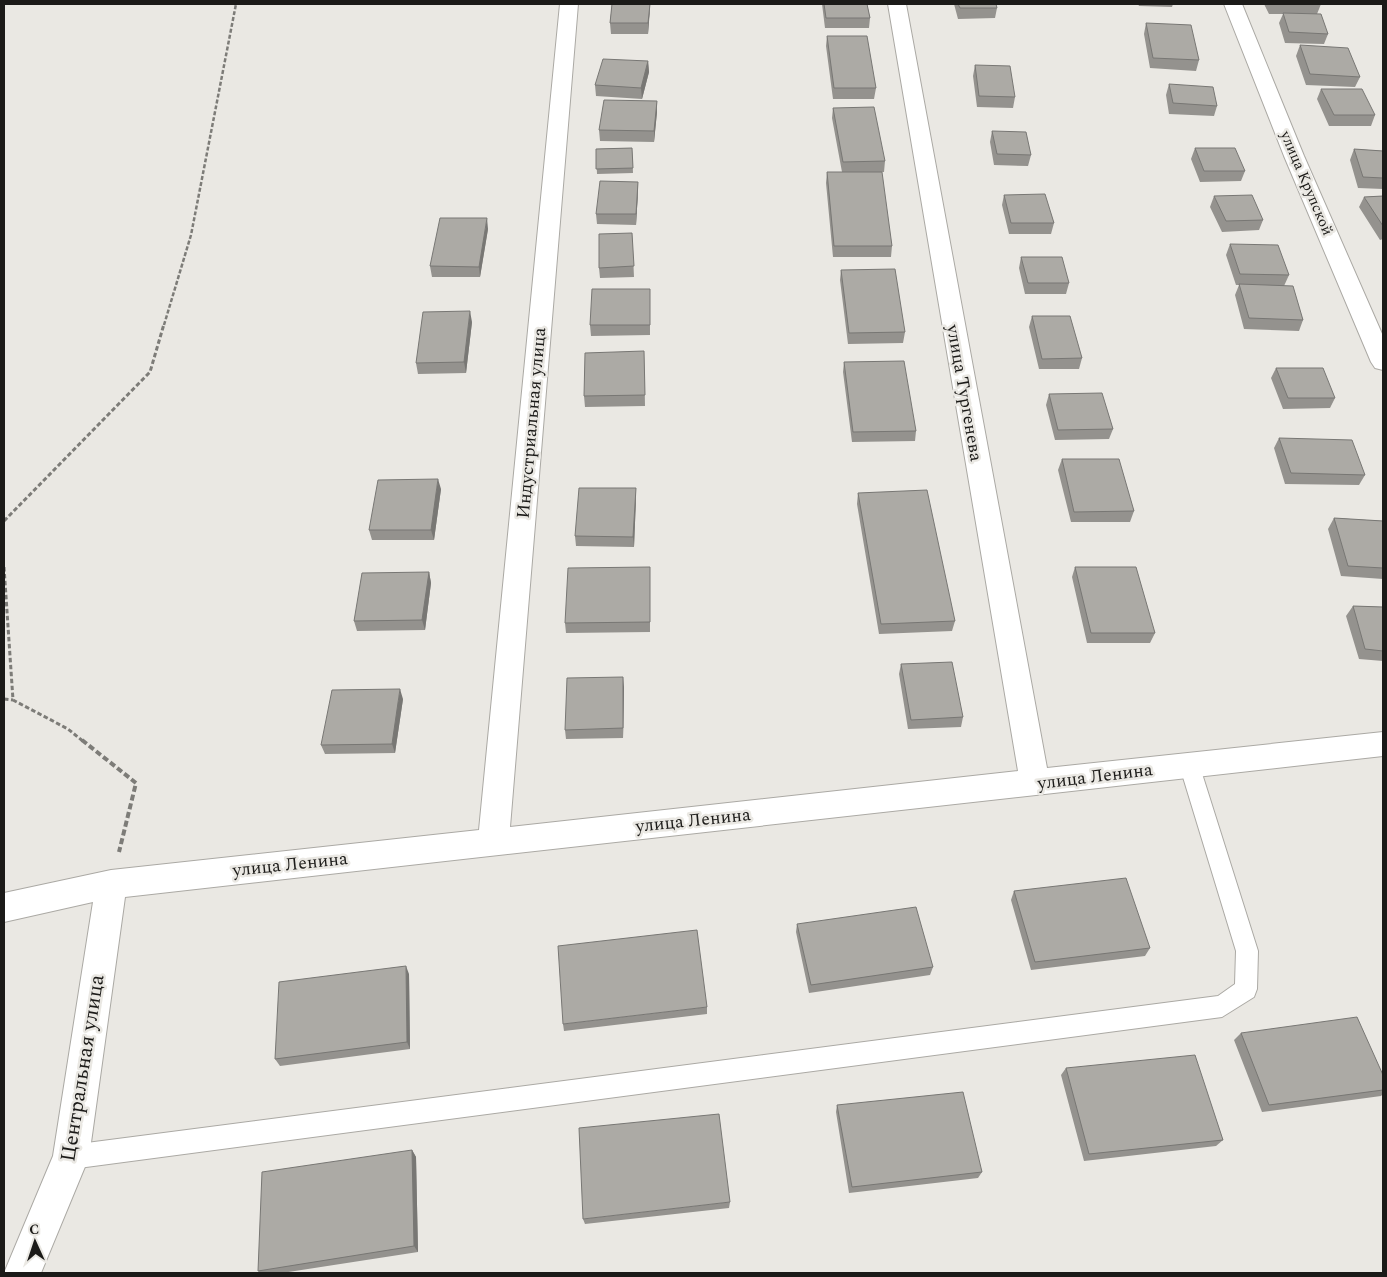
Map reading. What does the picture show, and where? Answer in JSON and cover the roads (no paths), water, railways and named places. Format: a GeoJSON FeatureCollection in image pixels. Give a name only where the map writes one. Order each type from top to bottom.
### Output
{"type":"FeatureCollection","features":[{"type":"Feature","properties":{"kind":"street","name":"Индустриальная улица"},"geometry":{"type":"LineString","coordinates":[[493,841],[569,4]]}},
{"type":"Feature","properties":{"kind":"street","name":"улица Тургенева"},"geometry":{"type":"LineString","coordinates":[[897,4],[1035,783]]}},
{"type":"Feature","properties":{"kind":"street","name":"улица Крупской"},"geometry":{"type":"LineString","coordinates":[[1233,4],[1294,156],[1383,362]]}},
{"type":"Feature","properties":{"kind":"street","name":"улица Ленина"},"geometry":{"type":"LineString","coordinates":[[4,907],[111,884],[1383,744]]}},
{"type":"Feature","properties":{"kind":"street","name":"Центральная улица"},"geometry":{"type":"LineString","coordinates":[[22,1273],[71,1157],[111,884]]}},
{"type":"Feature","properties":{"kind":"lane"},"geometry":{"type":"LineString","coordinates":[[71,1157],[1222,1006],[1246,989],[1247,950],[1188,764]]}}]}
